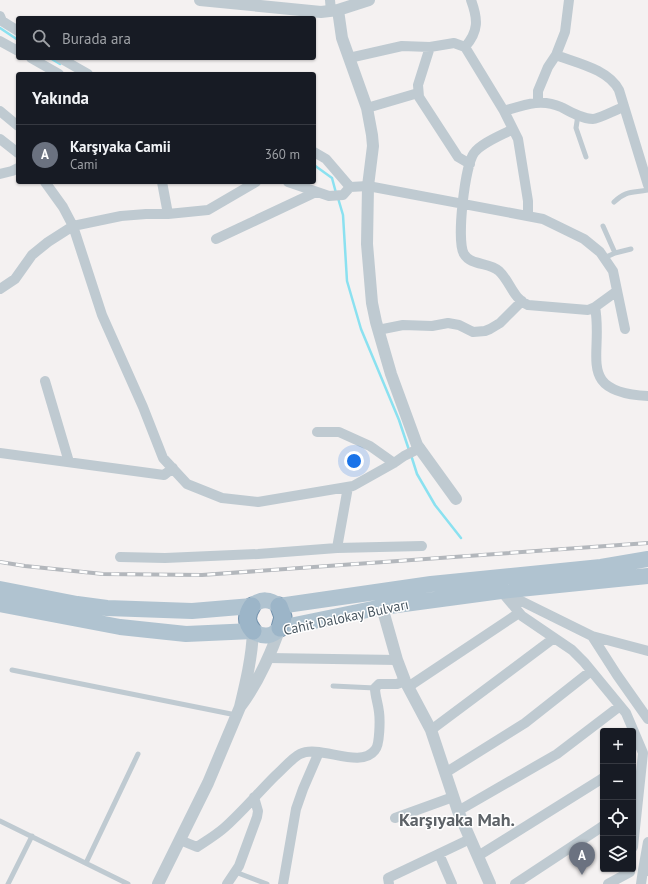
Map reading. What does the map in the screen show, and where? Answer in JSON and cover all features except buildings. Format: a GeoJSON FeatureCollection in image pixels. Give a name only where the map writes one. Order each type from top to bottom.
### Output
{"type":"FeatureCollection","features":[{"type":"Feature","properties":{"kind":"highway"},"geometry":{"type":"LineString","coordinates":[[252,606],[247,616],[248,622],[253,631]]}},
{"type":"Feature","properties":{"kind":"highway"},"geometry":{"type":"LineString","coordinates":[[278,606],[283,617],[280,628]]}},
{"type":"Feature","properties":{"kind":"main road","name":"Cahit Dalokay Bulvarı"},"geometry":{"type":"LineString","coordinates":[[0,589],[77,604],[107,608],[192,611],[252,606],[264,600],[274,602],[278,606],[431,584],[601,567],[648,559]]}},
{"type":"Feature","properties":{"kind":"main road","name":"Cahit Dalokay Bulvarı"},"geometry":{"type":"LineString","coordinates":[[0,604],[135,628],[186,634],[253,631],[262,636],[268,636],[277,632],[280,628],[382,608],[501,592],[648,576]]}},
{"type":"Feature","properties":{"kind":"street"},"geometry":{"type":"LineString","coordinates":[[200,0],[320,12],[333,7],[369,0]]}},
{"type":"Feature","properties":{"kind":"street"},"geometry":{"type":"LineString","coordinates":[[465,47],[474,36],[476,28],[476,14],[471,0]]}},
{"type":"Feature","properties":{"kind":"street"},"geometry":{"type":"LineString","coordinates":[[538,102],[538,91],[548,67],[556,55],[565,32],[569,0]]}},
{"type":"Feature","properties":{"kind":"street"},"geometry":{"type":"LineString","coordinates":[[333,7],[370,122],[373,146],[368,186],[367,211],[369,271],[372,303],[378,330],[391,374],[417,445],[417,450],[456,498]]}},
{"type":"Feature","properties":{"kind":"street"},"geometry":{"type":"LineString","coordinates":[[0,16],[2,21],[16,30]]}},
{"type":"Feature","properties":{"kind":"street"},"geometry":{"type":"LineString","coordinates":[[0,40],[16,50]]}},
{"type":"Feature","properties":{"kind":"street"},"geometry":{"type":"LineString","coordinates":[[349,58],[402,46],[430,47],[454,43],[465,47],[504,112],[518,139],[528,201],[528,216]]}},
{"type":"Feature","properties":{"kind":"street"},"geometry":{"type":"LineString","coordinates":[[430,47],[418,85],[420,100],[458,157],[470,164]]}},
{"type":"Feature","properties":{"kind":"street"},"geometry":{"type":"LineString","coordinates":[[556,55],[612,79],[619,90],[648,185]]}},
{"type":"Feature","properties":{"kind":"street"},"geometry":{"type":"LineString","coordinates":[[35,60],[56,72]]}},
{"type":"Feature","properties":{"kind":"street"},"geometry":{"type":"LineString","coordinates":[[64,60],[84,72]]}},
{"type":"Feature","properties":{"kind":"street"},"geometry":{"type":"LineString","coordinates":[[366,108],[418,93]]}},
{"type":"Feature","properties":{"kind":"street"},"geometry":{"type":"LineString","coordinates":[[504,112],[526,104],[538,102],[555,105],[578,115],[593,119],[624,107]]}},
{"type":"Feature","properties":{"kind":"street"},"geometry":{"type":"LineString","coordinates":[[0,111],[16,124]]}},
{"type":"Feature","properties":{"kind":"street"},"geometry":{"type":"LineString","coordinates":[[513,129],[480,147],[473,154],[462,204],[461,242],[463,253],[472,261],[486,264],[499,271],[522,301],[532,306],[588,310],[595,307],[617,291]]}},
{"type":"Feature","properties":{"kind":"street"},"geometry":{"type":"LineString","coordinates":[[0,139],[16,151]]}},
{"type":"Feature","properties":{"kind":"street"},"geometry":{"type":"LineString","coordinates":[[316,153],[326,160],[350,187]]}},
{"type":"Feature","properties":{"kind":"street"},"geometry":{"type":"LineString","coordinates":[[0,174],[16,169]]}},
{"type":"Feature","properties":{"kind":"street"},"geometry":{"type":"LineString","coordinates":[[46,184],[63,207],[73,226],[102,315],[143,407],[163,458],[187,484],[222,498],[258,502],[353,486],[417,450]]}},
{"type":"Feature","properties":{"kind":"street"},"geometry":{"type":"LineString","coordinates":[[162,184],[168,214]]}},
{"type":"Feature","properties":{"kind":"street"},"geometry":{"type":"LineString","coordinates":[[0,289],[15,279],[32,255],[48,242],[73,226],[121,216],[168,214],[208,210],[253,184]]}},
{"type":"Feature","properties":{"kind":"street"},"geometry":{"type":"LineString","coordinates":[[294,184],[329,196],[343,195],[350,187],[368,186],[544,219],[584,239],[600,252],[613,271],[625,329]]}},
{"type":"Feature","properties":{"kind":"street"},"geometry":{"type":"LineString","coordinates":[[216,240],[316,192]]}},
{"type":"Feature","properties":{"kind":"street"},"geometry":{"type":"LineString","coordinates":[[378,330],[403,325],[432,326],[448,323],[458,325],[473,332],[485,331],[500,323],[522,301]]}},
{"type":"Feature","properties":{"kind":"street"},"geometry":{"type":"LineString","coordinates":[[595,307],[597,320],[596,365],[602,380],[617,391],[648,396]]}},
{"type":"Feature","properties":{"kind":"street"},"geometry":{"type":"LineString","coordinates":[[45,381],[69,462]]}},
{"type":"Feature","properties":{"kind":"street"},"geometry":{"type":"LineString","coordinates":[[317,432],[339,432],[370,446],[394,463]]}},
{"type":"Feature","properties":{"kind":"street"},"geometry":{"type":"LineString","coordinates":[[0,453],[164,475],[173,468]]}},
{"type":"Feature","properties":{"kind":"street"},"geometry":{"type":"LineString","coordinates":[[337,548],[348,487]]}},
{"type":"Feature","properties":{"kind":"street"},"geometry":{"type":"LineString","coordinates":[[120,558],[258,554],[337,548],[422,546]]}},
{"type":"Feature","properties":{"kind":"street"},"geometry":{"type":"LineString","coordinates":[[501,592],[519,613],[572,650],[626,713],[643,753],[636,808]]}},
{"type":"Feature","properties":{"kind":"street"},"geometry":{"type":"LineString","coordinates":[[501,592],[592,636],[648,651]]}},
{"type":"Feature","properties":{"kind":"street"},"geometry":{"type":"LineString","coordinates":[[382,608],[397,660],[406,684],[431,730],[458,811],[490,884]]}},
{"type":"Feature","properties":{"kind":"street"},"geometry":{"type":"LineString","coordinates":[[180,840],[197,847],[223,829],[299,754],[312,751],[349,757],[366,757],[372,754],[377,749],[380,712],[375,695],[375,688],[379,684],[406,684],[519,613]]}},
{"type":"Feature","properties":{"kind":"street"},"geometry":{"type":"LineString","coordinates":[[238,711],[252,691],[269,658],[280,628]]}},
{"type":"Feature","properties":{"kind":"street"},"geometry":{"type":"LineString","coordinates":[[158,884],[218,763],[238,711],[248,677],[253,631]]}},
{"type":"Feature","properties":{"kind":"street"},"geometry":{"type":"LineString","coordinates":[[592,636],[648,719]]}},
{"type":"Feature","properties":{"kind":"street"},"geometry":{"type":"LineString","coordinates":[[431,730],[554,638]]}},
{"type":"Feature","properties":{"kind":"street"},"geometry":{"type":"LineString","coordinates":[[269,658],[397,660]]}},
{"type":"Feature","properties":{"kind":"street"},"geometry":{"type":"LineString","coordinates":[[445,773],[525,723],[591,671]]}},
{"type":"Feature","properties":{"kind":"street"},"geometry":{"type":"LineString","coordinates":[[458,811],[557,754],[620,706]]}},
{"type":"Feature","properties":{"kind":"street"},"geometry":{"type":"LineString","coordinates":[[285,882],[289,845],[296,809],[303,789],[320,752]]}},
{"type":"Feature","properties":{"kind":"street"},"geometry":{"type":"LineString","coordinates":[[636,757],[643,753]]}},
{"type":"Feature","properties":{"kind":"street"},"geometry":{"type":"LineString","coordinates":[[478,856],[600,780]]}},
{"type":"Feature","properties":{"kind":"street"},"geometry":{"type":"LineString","coordinates":[[235,884],[238,870],[257,817],[258,811],[254,797]]}},
{"type":"Feature","properties":{"kind":"street"},"geometry":{"type":"LineString","coordinates":[[394,818],[453,797]]}},
{"type":"Feature","properties":{"kind":"street"},"geometry":{"type":"LineString","coordinates":[[515,884],[600,828]]}},
{"type":"Feature","properties":{"kind":"street"},"geometry":{"type":"LineString","coordinates":[[389,884],[388,878],[470,839]]}},
{"type":"Feature","properties":{"kind":"street"},"geometry":{"type":"LineString","coordinates":[[642,884],[646,870],[648,842]]}},
{"type":"Feature","properties":{"kind":"street"},"geometry":{"type":"LineString","coordinates":[[439,854],[452,884]]}},
{"type":"Feature","properties":{"kind":"street"},"geometry":{"type":"LineString","coordinates":[[227,884],[238,870]]}},
{"type":"Feature","properties":{"kind":"street"},"geometry":{"type":"LineString","coordinates":[[608,884],[627,872]]}},
{"type":"Feature","properties":{"kind":"street"},"geometry":{"type":"LineString","coordinates":[[628,884],[630,872]]}},
{"type":"Feature","properties":{"kind":"lane"},"geometry":{"type":"LineString","coordinates":[[578,115],[576,128],[586,157]]}},
{"type":"Feature","properties":{"kind":"lane"},"geometry":{"type":"LineString","coordinates":[[614,202],[622,195],[630,192],[648,190]]}},
{"type":"Feature","properties":{"kind":"lane"},"geometry":{"type":"LineString","coordinates":[[603,226],[615,253]]}},
{"type":"Feature","properties":{"kind":"lane"},"geometry":{"type":"LineString","coordinates":[[604,258],[615,253],[631,249]]}},
{"type":"Feature","properties":{"kind":"lane"},"geometry":{"type":"LineString","coordinates":[[12,670],[238,711]]}},
{"type":"Feature","properties":{"kind":"lane"},"geometry":{"type":"LineString","coordinates":[[333,686],[375,688]]}},
{"type":"Feature","properties":{"kind":"lane"},"geometry":{"type":"LineString","coordinates":[[86,863],[138,754]]}},
{"type":"Feature","properties":{"kind":"lane"},"geometry":{"type":"LineString","coordinates":[[0,821],[128,884]]}},
{"type":"Feature","properties":{"kind":"lane"},"geometry":{"type":"LineString","coordinates":[[8,884],[32,836]]}},
{"type":"Feature","properties":{"kind":"lane"},"geometry":{"type":"LineString","coordinates":[[238,870],[267,884]]}},
{"type":"Feature","properties":{"kind":"waterway"},"geometry":{"type":"LineString","coordinates":[[0,28],[16,39]]}},
{"type":"Feature","properties":{"kind":"waterway"},"geometry":{"type":"LineString","coordinates":[[53,60],[60,64]]}},
{"type":"Feature","properties":{"kind":"waterway"},"geometry":{"type":"LineString","coordinates":[[316,166],[332,178],[336,193]]}},
{"type":"Feature","properties":{"kind":"waterway"},"geometry":{"type":"LineString","coordinates":[[338,198],[343,215],[347,281],[361,329],[399,420],[409,450]]}},
{"type":"Feature","properties":{"kind":"waterway"},"geometry":{"type":"LineString","coordinates":[[411,455],[417,474],[435,505],[461,538]]}},
{"type":"Feature","properties":{"kind":"railway"},"geometry":{"type":"LineString","coordinates":[[0,562],[103,574],[202,575],[648,543]]}},
{"type":"Feature","properties":{"kind":"place","name":"Karşıyaka Camii"},"geometry":{"type":"Point","coordinates":[582,875]}},
{"type":"Feature","properties":{"kind":"district","name":"Karşıyaka Mah."},"geometry":{"type":"Point","coordinates":[457,819]}}]}
